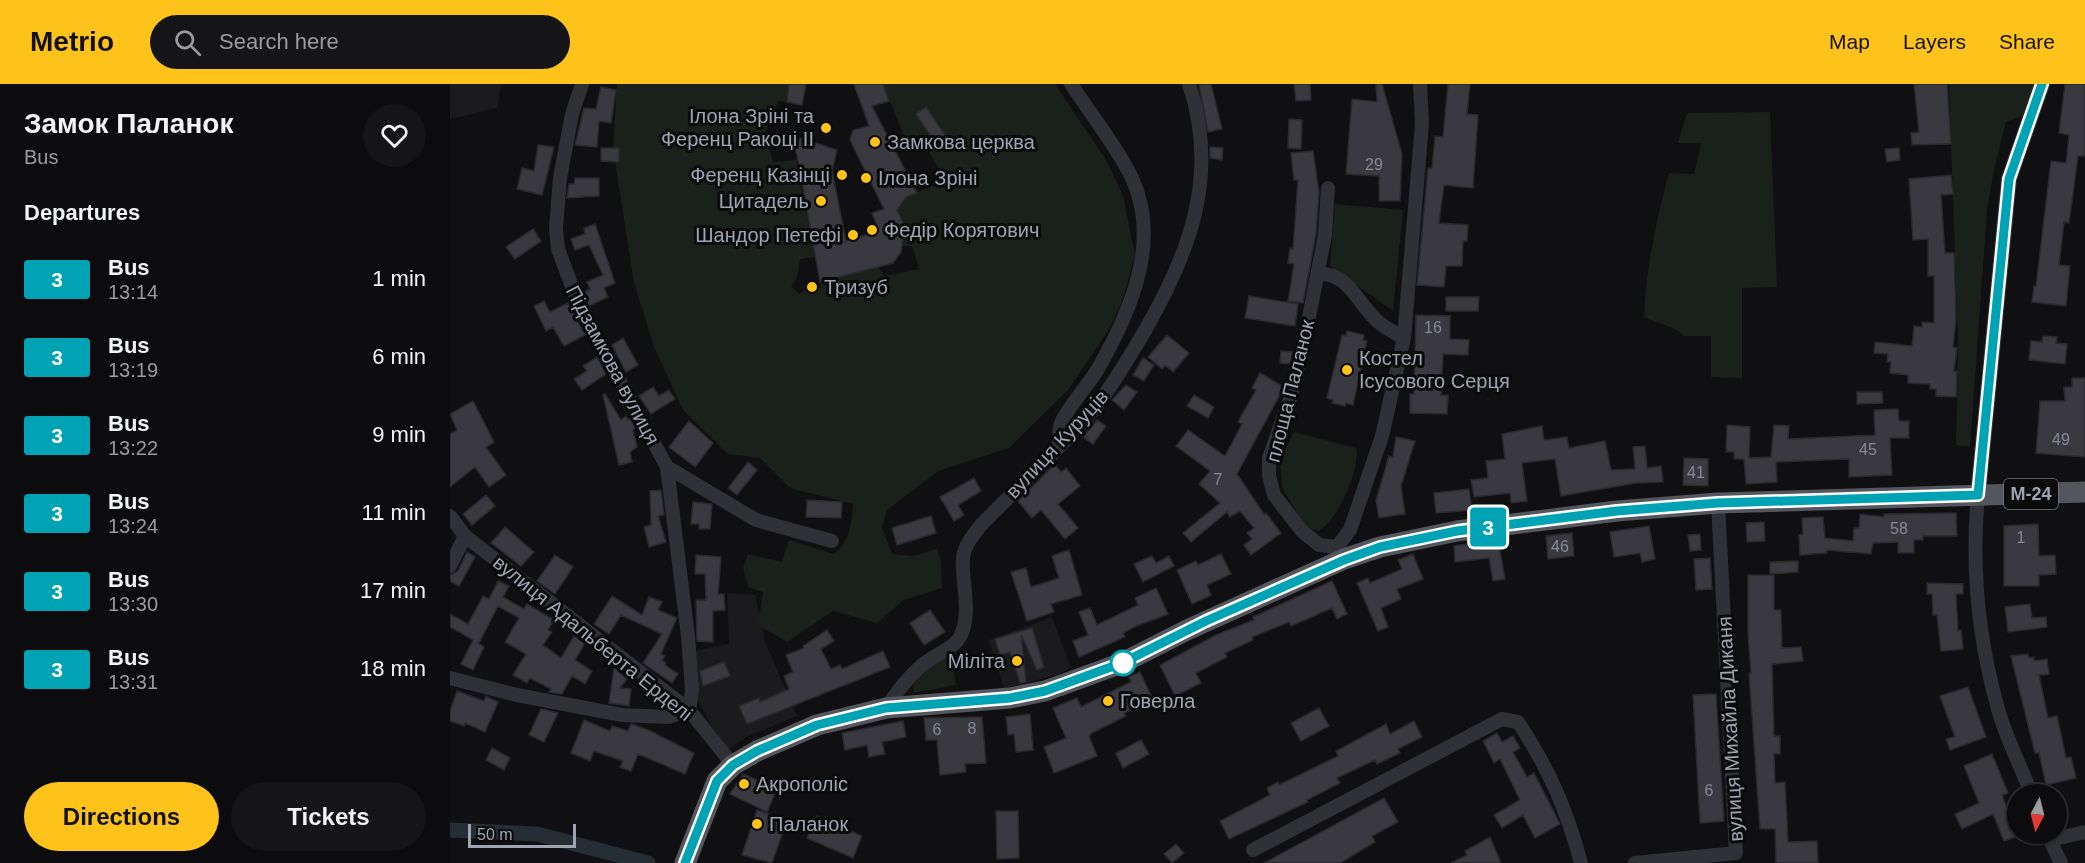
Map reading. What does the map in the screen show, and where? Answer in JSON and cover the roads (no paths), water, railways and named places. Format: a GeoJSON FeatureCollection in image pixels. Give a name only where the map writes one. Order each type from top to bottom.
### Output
{"type":"FeatureCollection","features":[{"type":"Feature","properties":{"kind":"highway","name":"М-24"},"geometry":{"type":"LineString","coordinates":[[687,858],[717,781],[733,765],[817,725],[886,708],[1010,698],[1045,691],[1122,663],[1341,553],[1457,531],[1617,511],[1718,503],[2085,492]]}},
{"type":"Feature","properties":{"kind":"street","name":"Підзамкова вулиця"},"geometry":{"type":"LineString","coordinates":[[582,84],[572,114],[560,178],[556,229],[558,249],[579,308],[667,467],[756,520],[832,541]]}},
{"type":"Feature","properties":{"kind":"street"},"geometry":{"type":"LineString","coordinates":[[1059,446],[1061,424],[1088,387],[1110,348],[1140,275],[1145,245],[1140,204],[1130,173],[1071,84]]}},
{"type":"Feature","properties":{"kind":"street","name":"вулиця Куруців"},"geometry":{"type":"LineString","coordinates":[[886,708],[905,681],[924,663],[958,641],[962,633],[966,618],[963,555],[968,542],[981,525],[1090,413],[1118,376],[1176,276],[1200,195],[1202,156],[1196,105],[1188,84]]}},
{"type":"Feature","properties":{"kind":"street"},"geometry":{"type":"LineString","coordinates":[[1341,553],[1382,436],[1404,338],[1422,124],[1420,84]]}},
{"type":"Feature","properties":{"kind":"street"},"geometry":{"type":"LineString","coordinates":[[2028,784],[1999,711],[1979,622],[1974,544],[2009,179],[2042,84]]}},
{"type":"Feature","properties":{"kind":"street","name":"площа Паланок"},"geometry":{"type":"LineString","coordinates":[[1328,188],[1325,235],[1318,274],[1290,399],[1269,458],[1269,476],[1274,495],[1302,531],[1319,545],[1341,553]]}},
{"type":"Feature","properties":{"kind":"street"},"geometry":{"type":"LineString","coordinates":[[1318,274],[1329,273],[1340,278],[1369,313],[1385,328],[1404,338]]}},
{"type":"Feature","properties":{"kind":"street"},"geometry":{"type":"LineString","coordinates":[[450,678],[517,695],[622,715],[668,717],[689,710],[692,691],[688,636],[667,467]]}},
{"type":"Feature","properties":{"kind":"street","name":"вулиця Михайла Диканя"},"geometry":{"type":"LineString","coordinates":[[1635,863],[1736,853],[1718,503]]}},
{"type":"Feature","properties":{"kind":"street","name":"вулиця Адальберта Ерделі"},"geometry":{"type":"LineString","coordinates":[[450,516],[465,536],[689,710],[733,765]]}},
{"type":"Feature","properties":{"kind":"street"},"geometry":{"type":"LineString","coordinates":[[450,566],[465,536]]}},
{"type":"Feature","properties":{"kind":"street"},"geometry":{"type":"LineString","coordinates":[[1253,850],[1502,719],[1518,722],[1547,769],[1568,815],[1581,863]]}},
{"type":"Feature","properties":{"kind":"street"},"geometry":{"type":"LineString","coordinates":[[2067,834],[2085,832]]}},
{"type":"Feature","properties":{"kind":"street"},"geometry":{"type":"LineString","coordinates":[[2052,844],[2061,863]]}},
{"type":"Feature","properties":{"kind":"waterway"},"geometry":{"type":"LineString","coordinates":[[450,830],[537,834],[648,863]]}},
{"type":"Feature","properties":{"kind":"place","name":"Ілона Зріні та Ференц Ракоці II"},"geometry":{"type":"Point","coordinates":[826,128]}},
{"type":"Feature","properties":{"kind":"place","name":"Замкова церква"},"geometry":{"type":"Point","coordinates":[875,142]}},
{"type":"Feature","properties":{"kind":"place","name":"Ференц Казінці"},"geometry":{"type":"Point","coordinates":[842,175]}},
{"type":"Feature","properties":{"kind":"place","name":"Ілона Зріні"},"geometry":{"type":"Point","coordinates":[866,178]}},
{"type":"Feature","properties":{"kind":"place","name":"Цитадель"},"geometry":{"type":"Point","coordinates":[821,201]}},
{"type":"Feature","properties":{"kind":"place","name":"Федір Корятович"},"geometry":{"type":"Point","coordinates":[872,230]}},
{"type":"Feature","properties":{"kind":"place","name":"Шандор Петефі"},"geometry":{"type":"Point","coordinates":[853,235]}},
{"type":"Feature","properties":{"kind":"place","name":"Тризуб"},"geometry":{"type":"Point","coordinates":[812,287]}},
{"type":"Feature","properties":{"kind":"place","name":"Костел Ісусового Серця"},"geometry":{"type":"Point","coordinates":[1347,370]}},
{"type":"Feature","properties":{"kind":"place","name":"Міліта"},"geometry":{"type":"Point","coordinates":[1017,661]}},
{"type":"Feature","properties":{"kind":"place","name":"Говерла"},"geometry":{"type":"Point","coordinates":[1108,701]}},
{"type":"Feature","properties":{"kind":"place","name":"Акрополіс"},"geometry":{"type":"Point","coordinates":[744,784]}},
{"type":"Feature","properties":{"kind":"place","name":"Паланок"},"geometry":{"type":"Point","coordinates":[757,824]}}]}
